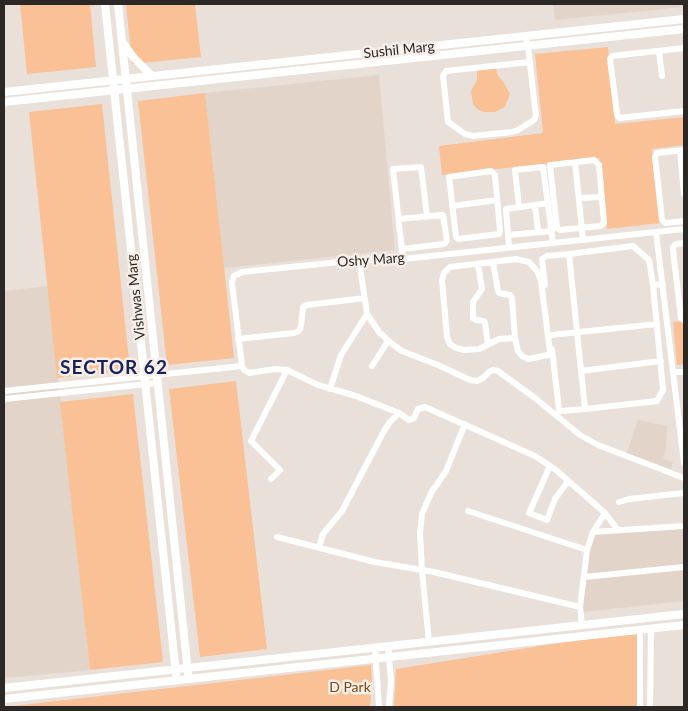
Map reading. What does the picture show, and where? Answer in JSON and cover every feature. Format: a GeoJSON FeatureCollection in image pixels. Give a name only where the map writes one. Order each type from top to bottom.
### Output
{"type":"FeatureCollection","features":[{"type":"Feature","properties":{"kind":"street","name":"Vishwas Marg"},"geometry":{"type":"LineString","coordinates":[[105,4],[177,680]]}},
{"type":"Feature","properties":{"kind":"street","name":"Vishwas Marg"},"geometry":{"type":"LineString","coordinates":[[118,4],[189,679]]}},
{"type":"Feature","properties":{"kind":"street","name":"Sushil Marg"},"geometry":{"type":"LineString","coordinates":[[4,92],[684,19]]}},
{"type":"Feature","properties":{"kind":"street","name":"Sushil Marg"},"geometry":{"type":"LineString","coordinates":[[4,102],[684,29]]}},
{"type":"Feature","properties":{"kind":"street"},"geometry":{"type":"LineString","coordinates":[[524,36],[528,46],[530,62],[536,115],[534,120],[518,130],[473,136],[465,134],[448,122],[443,76],[446,71],[530,62]]}},
{"type":"Feature","properties":{"kind":"street"},"geometry":{"type":"LineString","coordinates":[[121,40],[134,58],[152,76]]}},
{"type":"Feature","properties":{"kind":"street"},"geometry":{"type":"LineString","coordinates":[[684,48],[612,56],[610,59],[619,118],[684,111]]}},
{"type":"Feature","properties":{"kind":"street"},"geometry":{"type":"LineString","coordinates":[[659,52],[662,76]]}},
{"type":"Feature","properties":{"kind":"street"},"geometry":{"type":"LineString","coordinates":[[684,194],[682,150],[658,153],[654,157],[662,220],[666,223],[684,221]]}},
{"type":"Feature","properties":{"kind":"street"},"geometry":{"type":"LineString","coordinates":[[596,161],[599,165],[602,197],[604,223],[600,226],[560,230],[557,228],[551,164],[596,161]]}},
{"type":"Feature","properties":{"kind":"street"},"geometry":{"type":"LineString","coordinates":[[575,162],[583,240]]}},
{"type":"Feature","properties":{"kind":"street"},"geometry":{"type":"LineString","coordinates":[[519,207],[515,170],[541,166],[545,168],[553,243]]}},
{"type":"Feature","properties":{"kind":"street"},"geometry":{"type":"LineString","coordinates":[[403,259],[393,171],[395,168],[422,167],[427,216]]}},
{"type":"Feature","properties":{"kind":"street"},"geometry":{"type":"LineString","coordinates":[[494,172],[497,200],[499,234],[477,238],[458,239],[456,237],[449,177],[494,172]]}},
{"type":"Feature","properties":{"kind":"street"},"geometry":{"type":"LineString","coordinates":[[579,198],[602,197]]}},
{"type":"Feature","properties":{"kind":"street"},"geometry":{"type":"LineString","coordinates":[[452,206],[497,200]]}},
{"type":"Feature","properties":{"kind":"street"},"geometry":{"type":"LineString","coordinates":[[509,247],[506,209],[549,203]]}},
{"type":"Feature","properties":{"kind":"street"},"geometry":{"type":"LineString","coordinates":[[535,205],[538,232]]}},
{"type":"Feature","properties":{"kind":"street"},"geometry":{"type":"LineString","coordinates":[[399,220],[443,215],[446,243],[402,249]]}},
{"type":"Feature","properties":{"kind":"street","name":"Oshy Marg"},"geometry":{"type":"LineString","coordinates":[[242,366],[232,282],[234,276],[242,272],[359,260],[403,259],[684,229]]}},
{"type":"Feature","properties":{"kind":"street"},"geometry":{"type":"LineString","coordinates":[[508,235],[552,231]]}},
{"type":"Feature","properties":{"kind":"street"},"geometry":{"type":"LineString","coordinates":[[656,232],[684,463]]}},
{"type":"Feature","properties":{"kind":"street"},"geometry":{"type":"LineString","coordinates":[[477,238],[490,262],[499,293],[510,295],[513,302],[515,338],[518,351],[522,356],[528,358],[548,355],[550,352],[541,281],[537,271],[529,262],[516,259],[490,262],[450,268],[444,273],[442,280],[447,336],[450,344],[464,350],[479,349],[499,339],[515,338]]}},
{"type":"Feature","properties":{"kind":"street"},"geometry":{"type":"LineString","coordinates":[[601,238],[602,250]]}},
{"type":"Feature","properties":{"kind":"street"},"geometry":{"type":"LineString","coordinates":[[684,243],[676,244],[672,250],[681,318],[684,320]]}},
{"type":"Feature","properties":{"kind":"street"},"geometry":{"type":"LineString","coordinates":[[633,246],[649,260],[663,390],[657,402],[559,410],[542,259],[547,256],[602,250],[633,246]]}},
{"type":"Feature","properties":{"kind":"street"},"geometry":{"type":"LineString","coordinates":[[569,254],[585,409]]}},
{"type":"Feature","properties":{"kind":"street"},"geometry":{"type":"LineString","coordinates":[[359,260],[367,314],[372,323],[388,341],[402,351],[470,380],[477,381],[493,370],[498,371],[580,435],[598,445],[684,478]]}},
{"type":"Feature","properties":{"kind":"street"},"geometry":{"type":"LineString","coordinates":[[478,264],[482,289],[473,302],[473,318],[484,321],[488,345]]}},
{"type":"Feature","properties":{"kind":"street"},"geometry":{"type":"LineString","coordinates":[[653,285],[663,284]]}},
{"type":"Feature","properties":{"kind":"street"},"geometry":{"type":"LineString","coordinates":[[238,339],[294,333],[299,331],[303,307],[307,305],[365,298]]}},
{"type":"Feature","properties":{"kind":"street"},"geometry":{"type":"LineString","coordinates":[[330,389],[341,355],[367,314]]}},
{"type":"Feature","properties":{"kind":"street"},"geometry":{"type":"LineString","coordinates":[[551,335],[657,324]]}},
{"type":"Feature","properties":{"kind":"street"},"geometry":{"type":"LineString","coordinates":[[372,366],[388,341]]}},
{"type":"Feature","properties":{"kind":"street"},"geometry":{"type":"LineString","coordinates":[[581,371],[661,361]]}},
{"type":"Feature","properties":{"kind":"street"},"geometry":{"type":"LineString","coordinates":[[4,391],[242,366],[244,370],[249,372],[275,369],[287,370],[318,385],[356,396],[399,413],[409,420],[412,419],[418,409],[425,407],[535,456],[550,466],[605,513],[618,530]]}},
{"type":"Feature","properties":{"kind":"street"},"geometry":{"type":"LineString","coordinates":[[271,479],[280,470],[251,442],[287,370]]}},
{"type":"Feature","properties":{"kind":"street"},"geometry":{"type":"LineString","coordinates":[[673,372],[684,372]]}},
{"type":"Feature","properties":{"kind":"street"},"geometry":{"type":"LineString","coordinates":[[4,399],[157,383]]}},
{"type":"Feature","properties":{"kind":"street"},"geometry":{"type":"LineString","coordinates":[[47,386],[48,394]]}},
{"type":"Feature","properties":{"kind":"street"},"geometry":{"type":"LineString","coordinates":[[319,548],[323,534],[342,511],[384,431],[399,413]]}},
{"type":"Feature","properties":{"kind":"street"},"geometry":{"type":"LineString","coordinates":[[429,642],[422,571],[420,533],[422,514],[431,493],[446,471],[465,424]]}},
{"type":"Feature","properties":{"kind":"street"},"geometry":{"type":"LineString","coordinates":[[550,466],[529,513],[547,520],[555,498],[568,481]]}},
{"type":"Feature","properties":{"kind":"street"},"geometry":{"type":"LineString","coordinates":[[619,502],[684,493]]}},
{"type":"Feature","properties":{"kind":"street"},"geometry":{"type":"LineString","coordinates":[[468,511],[587,550]]}},
{"type":"Feature","properties":{"kind":"street"},"geometry":{"type":"LineString","coordinates":[[582,625],[580,606],[587,550],[593,532],[605,513]]}},
{"type":"Feature","properties":{"kind":"street"},"geometry":{"type":"LineString","coordinates":[[593,532],[684,526]]}},
{"type":"Feature","properties":{"kind":"street"},"geometry":{"type":"LineString","coordinates":[[277,536],[375,562],[580,606]]}},
{"type":"Feature","properties":{"kind":"street"},"geometry":{"type":"LineString","coordinates":[[584,577],[684,567]]}},
{"type":"Feature","properties":{"kind":"street"},"geometry":{"type":"LineString","coordinates":[[4,688],[684,614]]}},
{"type":"Feature","properties":{"kind":"street"},"geometry":{"type":"LineString","coordinates":[[4,699],[684,625]]}},
{"type":"Feature","properties":{"kind":"street"},"geometry":{"type":"LineString","coordinates":[[650,707],[651,629]]}},
{"type":"Feature","properties":{"kind":"street"},"geometry":{"type":"LineString","coordinates":[[640,630],[640,707]]}},
{"type":"Feature","properties":{"kind":"street"},"geometry":{"type":"LineString","coordinates":[[388,646],[391,681],[389,707]]}},
{"type":"Feature","properties":{"kind":"street"},"geometry":{"type":"LineString","coordinates":[[375,647],[379,707]]}},
{"type":"Feature","properties":{"kind":"shaded area"},"geometry":{"type":"Polygon","coordinates":[[[553,4],[684,4],[684,7],[555,20],[553,4]]]}},
{"type":"Feature","properties":{"kind":"shaded area"},"geometry":{"type":"Polygon","coordinates":[[[379,75],[395,250],[224,268],[205,93],[379,75]]]}},
{"type":"Feature","properties":{"kind":"shaded area"},"geometry":{"type":"Polygon","coordinates":[[[48,286],[90,670],[4,678],[4,291],[48,286]]]}},
{"type":"Feature","properties":{"kind":"shaded area"},"geometry":{"type":"Polygon","coordinates":[[[638,420],[667,426],[666,449],[663,459],[673,462],[671,469],[626,455],[638,420]]]}},
{"type":"Feature","properties":{"kind":"shaded area"},"geometry":{"type":"Polygon","coordinates":[[[684,526],[684,601],[583,612],[584,577],[593,532],[684,526]]]}},
{"type":"Feature","properties":{"kind":"green space"},"geometry":{"type":"Polygon","coordinates":[[[20,4],[90,4],[96,67],[27,74],[20,4]]]}},
{"type":"Feature","properties":{"kind":"green space"},"geometry":{"type":"Polygon","coordinates":[[[126,4],[195,4],[201,57],[132,64],[126,4]]]}},
{"type":"Feature","properties":{"kind":"green space"},"geometry":{"type":"Polygon","coordinates":[[[608,47],[615,124],[684,117],[684,145],[652,149],[660,223],[607,229],[599,158],[442,175],[439,146],[543,133],[535,54],[608,47]]]}},
{"type":"Feature","properties":{"kind":"green space"},"geometry":{"type":"Polygon","coordinates":[[[496,68],[498,76],[510,94],[505,107],[495,112],[484,112],[477,109],[473,104],[471,91],[477,80],[477,70],[496,68]]]}},
{"type":"Feature","properties":{"kind":"green space"},"geometry":{"type":"Polygon","coordinates":[[[205,93],[234,358],[167,365],[138,101],[205,93]]]}},
{"type":"Feature","properties":{"kind":"green space"},"geometry":{"type":"Polygon","coordinates":[[[102,104],[130,370],[57,378],[29,112],[102,104]]]}},
{"type":"Feature","properties":{"kind":"green space"},"geometry":{"type":"Polygon","coordinates":[[[684,321],[684,364],[677,365],[673,322],[684,321]]]}},
{"type":"Feature","properties":{"kind":"green space"},"geometry":{"type":"Polygon","coordinates":[[[236,381],[267,649],[200,657],[169,389],[236,381]]]}},
{"type":"Feature","properties":{"kind":"green space"},"geometry":{"type":"Polygon","coordinates":[[[133,394],[163,662],[90,670],[60,402],[133,394]]]}},
{"type":"Feature","properties":{"kind":"green space"},"geometry":{"type":"Polygon","coordinates":[[[640,630],[640,707],[394,707],[396,669],[640,630]]]}},
{"type":"Feature","properties":{"kind":"green space","name":"D Park"},"geometry":{"type":"Polygon","coordinates":[[[371,665],[370,707],[4,707],[371,665]]]}},
{"type":"Feature","properties":{"kind":"district","name":"SECTOR 62"},"geometry":{"type":"Point","coordinates":[114,368]}}]}
